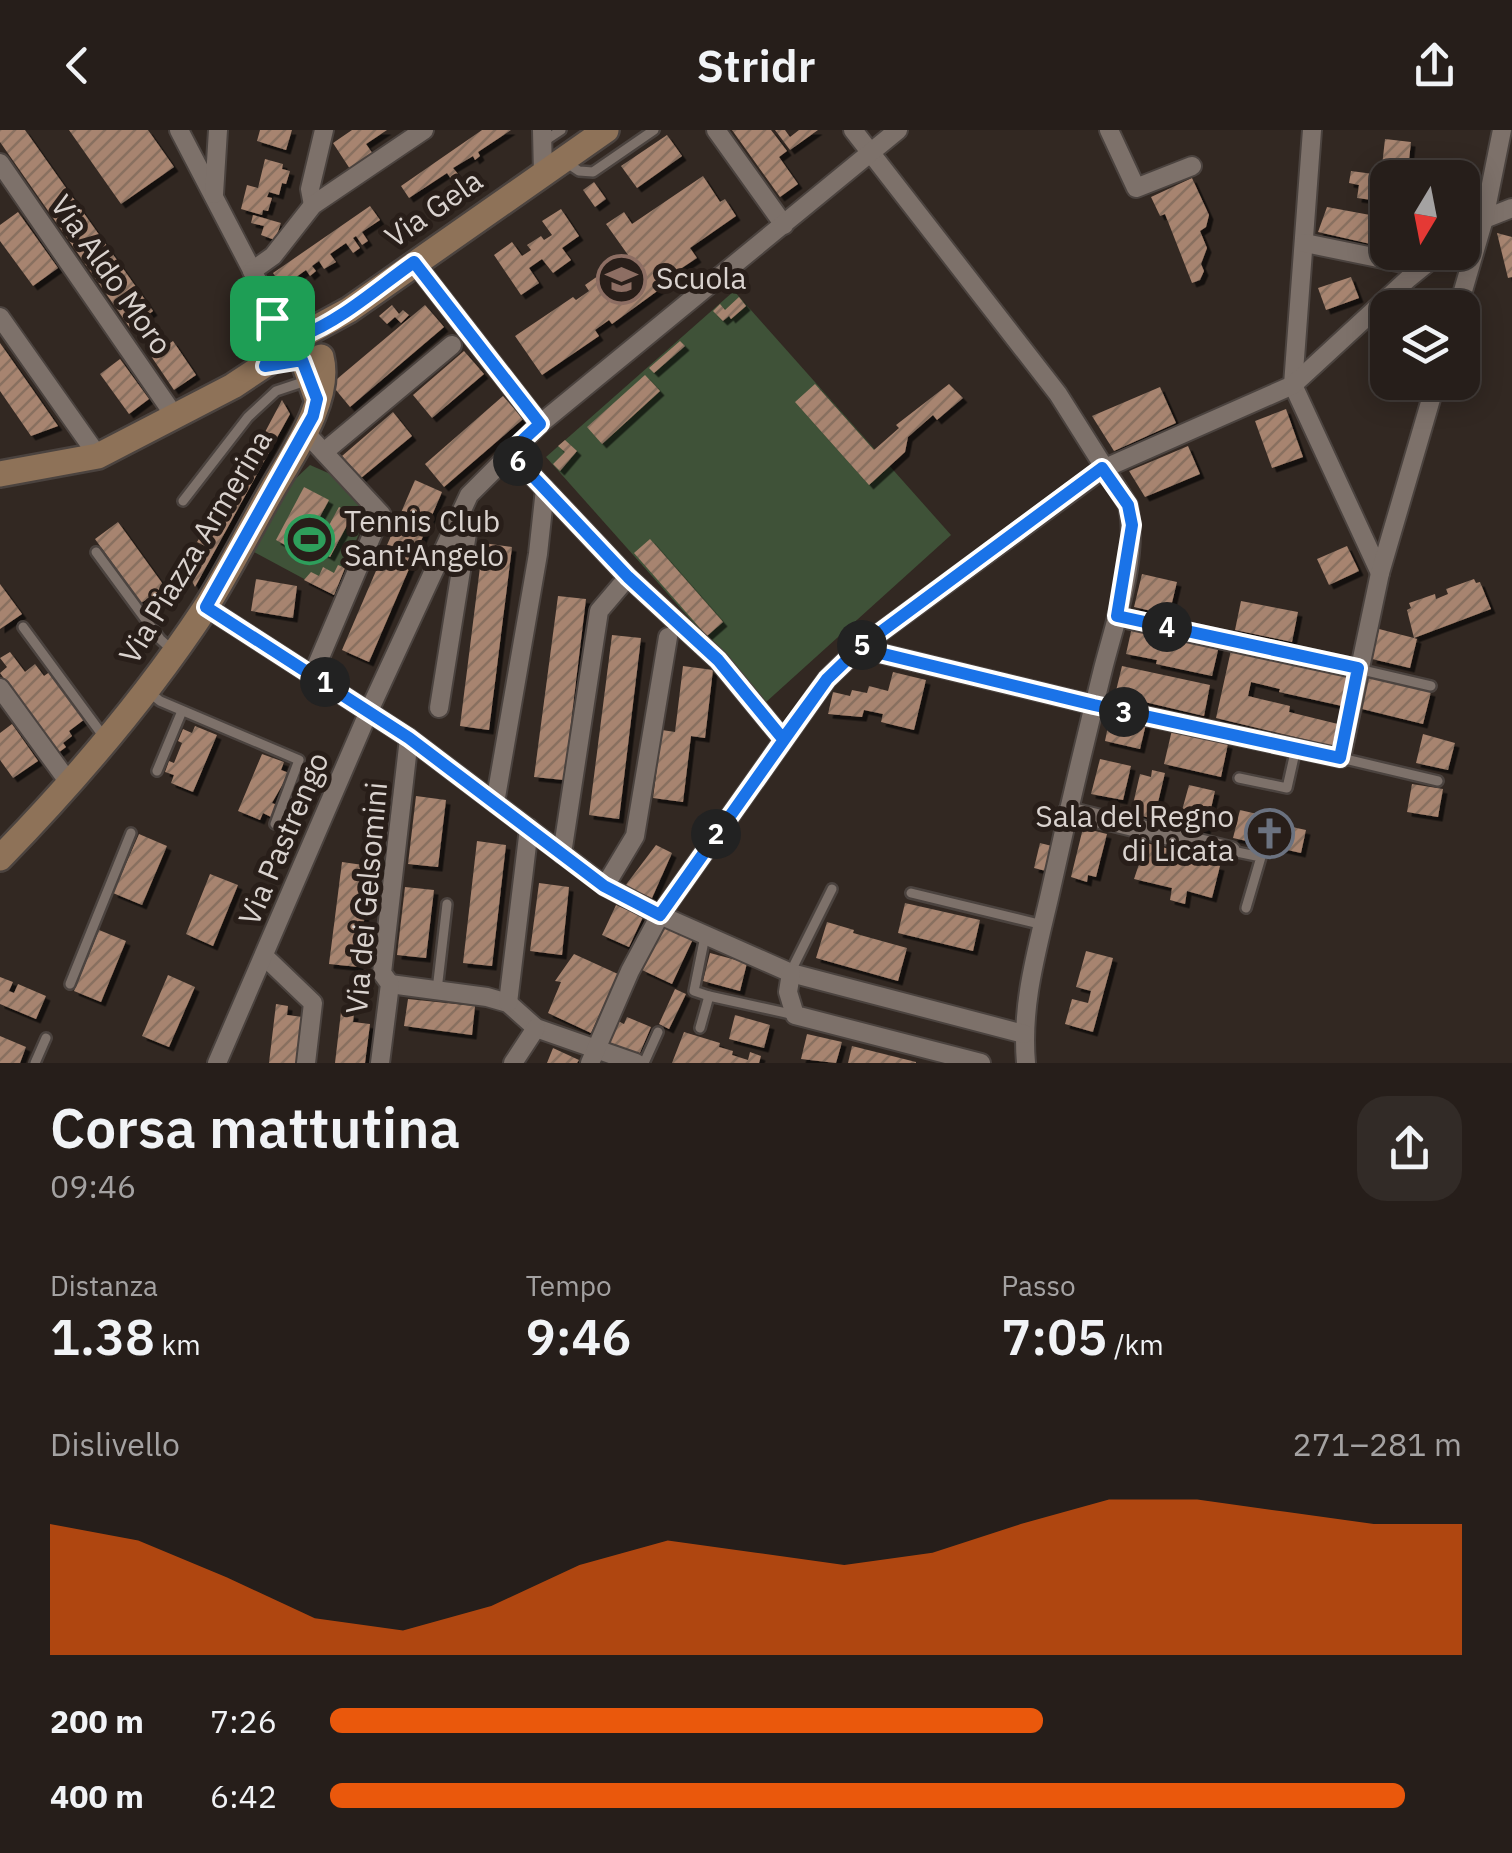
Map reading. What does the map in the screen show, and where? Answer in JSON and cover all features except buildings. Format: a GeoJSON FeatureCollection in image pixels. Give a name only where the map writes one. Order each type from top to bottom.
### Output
{"type":"FeatureCollection","features":[{"type":"Feature","properties":{"kind":"main road","name":"Via Gela"},"geometry":{"type":"LineString","coordinates":[[265,366],[309,358],[350,310],[606,130]]}},
{"type":"Feature","properties":{"kind":"main road","name":"Via Piazza Armerina"},"geometry":{"type":"LineString","coordinates":[[0,858],[70,784],[147,691],[206,607],[305,432],[309,358]]}},
{"type":"Feature","properties":{"kind":"main road"},"geometry":{"type":"LineString","coordinates":[[0,474],[98,456],[176,418],[265,366]]}},
{"type":"Feature","properties":{"kind":"street"},"geometry":{"type":"LineString","coordinates":[[179,130],[270,303],[309,358]]}},
{"type":"Feature","properties":{"kind":"street"},"geometry":{"type":"LineString","coordinates":[[214,196],[218,130]]}},
{"type":"Feature","properties":{"kind":"street"},"geometry":{"type":"LineString","coordinates":[[313,205],[310,189],[324,130]]}},
{"type":"Feature","properties":{"kind":"street"},"geometry":{"type":"LineString","coordinates":[[716,130],[784,225]]}},
{"type":"Feature","properties":{"kind":"street"},"geometry":{"type":"LineString","coordinates":[[853,130],[1058,394],[1128,505],[1132,525],[1117,616],[1027,995],[1026,1063]]}},
{"type":"Feature","properties":{"kind":"street","name":"Via Pastrengo"},"geometry":{"type":"LineString","coordinates":[[217,1063],[368,710],[468,495],[540,424],[898,130]]}},
{"type":"Feature","properties":{"kind":"street"},"geometry":{"type":"LineString","coordinates":[[1108,130],[1136,188],[1192,166]]}},
{"type":"Feature","properties":{"kind":"street"},"geometry":{"type":"LineString","coordinates":[[1312,130],[1293,384],[1380,574]]}},
{"type":"Feature","properties":{"kind":"street"},"geometry":{"type":"LineString","coordinates":[[1463,290],[1484,219],[1502,130]]}},
{"type":"Feature","properties":{"kind":"street"},"geometry":{"type":"LineString","coordinates":[[252,270],[273,256],[313,205],[414,133]]}},
{"type":"Feature","properties":{"kind":"street"},"geometry":{"type":"LineString","coordinates":[[542,136],[552,167]]}},
{"type":"Feature","properties":{"kind":"street","name":"Via Aldo Moro"},"geometry":{"type":"LineString","coordinates":[[0,163],[176,418]]}},
{"type":"Feature","properties":{"kind":"street"},"geometry":{"type":"LineString","coordinates":[[1480,222],[1512,208]]}},
{"type":"Feature","properties":{"kind":"street"},"geometry":{"type":"LineString","coordinates":[[1305,243],[1370,256]]}},
{"type":"Feature","properties":{"kind":"street"},"geometry":{"type":"LineString","coordinates":[[414,262],[540,424]]}},
{"type":"Feature","properties":{"kind":"street"},"geometry":{"type":"LineString","coordinates":[[593,1056],[630,971],[660,915],[827,679],[859,648],[1102,468],[1293,384],[1419,270]]}},
{"type":"Feature","properties":{"kind":"street"},"geometry":{"type":"LineString","coordinates":[[265,366],[274,343],[270,303]]}},
{"type":"Feature","properties":{"kind":"street"},"geometry":{"type":"LineString","coordinates":[[0,316],[98,456]]}},
{"type":"Feature","properties":{"kind":"street"},"geometry":{"type":"LineString","coordinates":[[324,452],[452,345]]}},
{"type":"Feature","properties":{"kind":"street"},"geometry":{"type":"LineString","coordinates":[[859,648],[1094,705],[1340,758],[1380,574],[1431,400]]}},
{"type":"Feature","properties":{"kind":"street"},"geometry":{"type":"LineString","coordinates":[[305,432],[380,514],[313,674]]}},
{"type":"Feature","properties":{"kind":"street"},"geometry":{"type":"LineString","coordinates":[[510,452],[628,577],[718,660],[783,739]]}},
{"type":"Feature","properties":{"kind":"street"},"geometry":{"type":"LineString","coordinates":[[495,802],[538,554],[545,488]]}},
{"type":"Feature","properties":{"kind":"street"},"geometry":{"type":"LineString","coordinates":[[439,708],[467,532],[457,523]]}},
{"type":"Feature","properties":{"kind":"street"},"geometry":{"type":"LineString","coordinates":[[562,854],[599,611],[628,577]]}},
{"type":"Feature","properties":{"kind":"street"},"geometry":{"type":"LineString","coordinates":[[206,607],[409,738],[604,886],[791,972],[1024,1034]]}},
{"type":"Feature","properties":{"kind":"street"},"geometry":{"type":"LineString","coordinates":[[1117,616],[1358,668]]}},
{"type":"Feature","properties":{"kind":"street"},"geometry":{"type":"LineString","coordinates":[[604,886],[636,836],[668,637]]}},
{"type":"Feature","properties":{"kind":"street"},"geometry":{"type":"LineString","coordinates":[[0,688],[70,784]]}},
{"type":"Feature","properties":{"kind":"street","name":"Via dei Gelsomini"},"geometry":{"type":"LineString","coordinates":[[380,1063],[390,984],[382,974],[409,738]]}},
{"type":"Feature","properties":{"kind":"street"},"geometry":{"type":"LineString","coordinates":[[1068,811],[1231,850]]}},
{"type":"Feature","properties":{"kind":"street"},"geometry":{"type":"LineString","coordinates":[[508,1004],[529,828]]}},
{"type":"Feature","properties":{"kind":"street"},"geometry":{"type":"LineString","coordinates":[[264,956],[313,1003],[306,1063]]}},
{"type":"Feature","properties":{"kind":"street"},"geometry":{"type":"LineString","coordinates":[[791,972],[788,992],[795,1015],[981,1063]]}},
{"type":"Feature","properties":{"kind":"street"},"geometry":{"type":"LineString","coordinates":[[390,984],[508,1004],[536,1028],[593,1056],[636,1063]]}},
{"type":"Feature","properties":{"kind":"street"},"geometry":{"type":"LineString","coordinates":[[513,1063],[536,1028]]}},
{"type":"Feature","properties":{"kind":"lane"},"geometry":{"type":"LineString","coordinates":[[542,136],[561,130]]}},
{"type":"Feature","properties":{"kind":"lane"},"geometry":{"type":"LineString","coordinates":[[552,167],[593,172],[654,130]]}},
{"type":"Feature","properties":{"kind":"lane"},"geometry":{"type":"LineString","coordinates":[[183,502],[248,417],[309,358]]}},
{"type":"Feature","properties":{"kind":"lane"},"geometry":{"type":"LineString","coordinates":[[96,552],[160,639],[174,652]]}},
{"type":"Feature","properties":{"kind":"lane"},"geometry":{"type":"LineString","coordinates":[[23,627],[106,740]]}},
{"type":"Feature","properties":{"kind":"lane"},"geometry":{"type":"LineString","coordinates":[[1358,668],[1432,686]]}},
{"type":"Feature","properties":{"kind":"lane"},"geometry":{"type":"LineString","coordinates":[[147,691],[299,760],[276,824]]}},
{"type":"Feature","properties":{"kind":"lane"},"geometry":{"type":"LineString","coordinates":[[157,771],[182,710]]}},
{"type":"Feature","properties":{"kind":"lane"},"geometry":{"type":"LineString","coordinates":[[1238,778],[1287,788],[1296,748]]}},
{"type":"Feature","properties":{"kind":"lane"},"geometry":{"type":"LineString","coordinates":[[1340,758],[1438,780]]}},
{"type":"Feature","properties":{"kind":"lane"},"geometry":{"type":"LineString","coordinates":[[70,984],[130,833]]}},
{"type":"Feature","properties":{"kind":"lane"},"geometry":{"type":"LineString","coordinates":[[1231,850],[1261,857],[1246,908]]}},
{"type":"Feature","properties":{"kind":"lane"},"geometry":{"type":"LineString","coordinates":[[791,972],[832,888]]}},
{"type":"Feature","properties":{"kind":"lane"},"geometry":{"type":"LineString","coordinates":[[911,892],[1043,925]]}},
{"type":"Feature","properties":{"kind":"lane"},"geometry":{"type":"LineString","coordinates":[[436,990],[447,904]]}},
{"type":"Feature","properties":{"kind":"lane"},"geometry":{"type":"LineString","coordinates":[[705,934],[694,991],[795,1015]]}},
{"type":"Feature","properties":{"kind":"lane"},"geometry":{"type":"LineString","coordinates":[[700,1028],[708,996]]}},
{"type":"Feature","properties":{"kind":"lane"},"geometry":{"type":"LineString","coordinates":[[644,1063],[658,1032]]}},
{"type":"Feature","properties":{"kind":"lane"},"geometry":{"type":"LineString","coordinates":[[36,1063],[46,1038]]}},
{"type":"Feature","properties":{"kind":"green space"},"geometry":{"type":"Polygon","coordinates":[[[734,291],[951,535],[765,703],[546,457],[734,291]]]}},
{"type":"Feature","properties":{"kind":"green space","name":"Tennis Club Sant'Angelo"},"geometry":{"type":"Polygon","coordinates":[[[310,465],[335,476],[359,506],[352,521],[362,526],[334,595],[254,552],[292,482],[310,465]]]}},
{"type":"Feature","properties":{"kind":"place","name":"Scuola"},"geometry":{"type":"Point","coordinates":[621,279]}},
{"type":"Feature","properties":{"kind":"place","name":"Tennis Club Sant'Angelo"},"geometry":{"type":"Point","coordinates":[309,539]}},
{"type":"Feature","properties":{"kind":"place","name":"Sala del Regno di Licata"},"geometry":{"type":"Point","coordinates":[1269,834]}},
{"type":"Feature","properties":{"kind":"route"},"geometry":{"type":"LineString","coordinates":[[272,318],[270,303],[301,336],[309,333],[350,310],[414,262],[540,424],[510,452],[628,577],[718,660],[783,739],[827,679],[859,648],[1102,468],[1128,505],[1132,525],[1117,616],[1358,668],[1340,758],[1094,705],[859,648],[827,679],[660,915],[604,886],[409,738],[206,607],[313,416],[317,399],[301,359],[265,366],[274,343],[272,318]]}}]}
